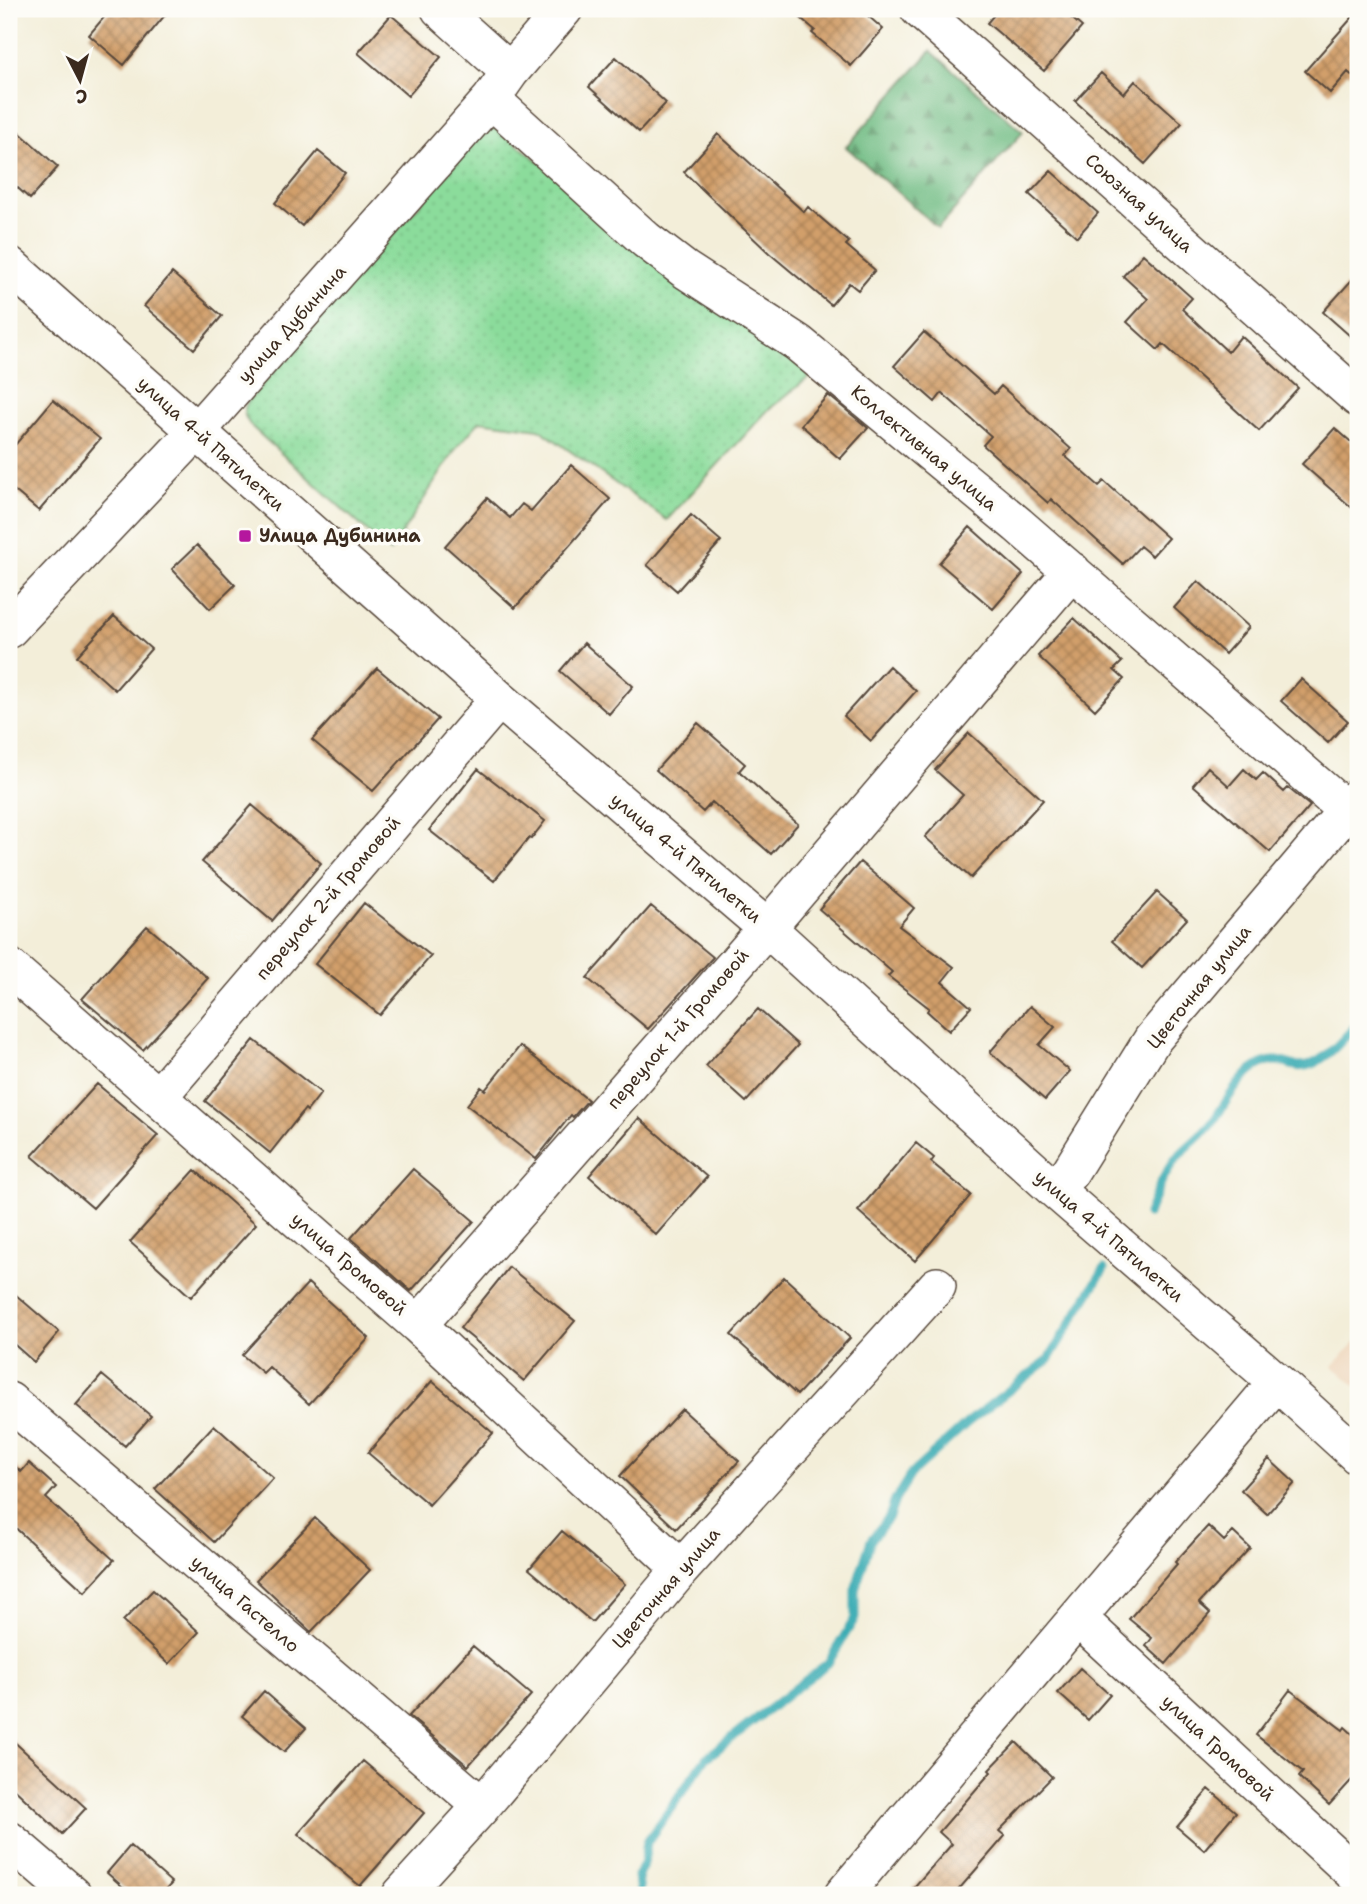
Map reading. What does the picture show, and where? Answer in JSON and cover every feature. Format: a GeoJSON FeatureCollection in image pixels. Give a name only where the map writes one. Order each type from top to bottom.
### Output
{"type":"FeatureCollection","features":[{"type":"Feature","properties":{"kind":"street","name":"Коллективная улица"},"geometry":{"type":"LineString","coordinates":[[440,9],[500,85],[646,240],[684,270],[797,343],[1352,804]]}},
{"type":"Feature","properties":{"kind":"street","name":"улица Дубинина"},"geometry":{"type":"LineString","coordinates":[[15,610],[196,432],[564,9]]}},
{"type":"Feature","properties":{"kind":"street","name":"Союзная улица"},"geometry":{"type":"LineString","coordinates":[[919,9],[1358,398]]}},
{"type":"Feature","properties":{"kind":"street","name":"улица 4-й Пятилетки"},"geometry":{"type":"LineString","coordinates":[[9,265],[499,699],[767,928],[1054,1189],[1278,1382],[1358,1456]]}},
{"type":"Feature","properties":{"kind":"street","name":"переулок 1-й Громовой"},"geometry":{"type":"LineString","coordinates":[[418,1325],[767,928],[1072,571]]}},
{"type":"Feature","properties":{"kind":"street","name":"переулок 2-й Громовой"},"geometry":{"type":"LineString","coordinates":[[158,1097],[499,699]]}},
{"type":"Feature","properties":{"kind":"street","name":"Цветочная улица"},"geometry":{"type":"LineString","coordinates":[[1054,1189],[1070,1172],[1152,1040],[1352,804]]}},
{"type":"Feature","properties":{"kind":"street","name":"улица Громовой"},"geometry":{"type":"LineString","coordinates":[[9,967],[418,1325],[681,1569]]}},
{"type":"Feature","properties":{"kind":"street","name":"Цветочная улица"},"geometry":{"type":"LineString","coordinates":[[401,1895],[482,1806],[681,1569],[937,1286]]}},
{"type":"Feature","properties":{"kind":"street"},"geometry":{"type":"LineString","coordinates":[[843,1895],[1278,1382]]}},
{"type":"Feature","properties":{"kind":"street","name":"улица Гастелло"},"geometry":{"type":"LineString","coordinates":[[9,1401],[482,1806]]}},
{"type":"Feature","properties":{"kind":"street","name":"улица Громовой"},"geometry":{"type":"LineString","coordinates":[[1079,1619],[1358,1877]]}},
{"type":"Feature","properties":{"kind":"street"},"geometry":{"type":"LineString","coordinates":[[9,1840],[73,1895]]}},
{"type":"Feature","properties":{"kind":"shaded area"},"geometry":{"type":"Polygon","coordinates":[[[1358,1339],[1358,1388],[1333,1366],[1358,1339]]]}},
{"type":"Feature","properties":{"kind":"green space"},"geometry":{"type":"Polygon","coordinates":[[[931,51],[1023,132],[938,228],[846,147],[931,51]]]}},
{"type":"Feature","properties":{"kind":"green space"},"geometry":{"type":"Polygon","coordinates":[[[496,128],[812,375],[768,410],[667,520],[539,429],[480,421],[457,447],[390,552],[251,426],[244,411],[248,401],[485,130],[496,128]]]}},
{"type":"Feature","properties":{"kind":"building"},"geometry":{"type":"Polygon","coordinates":[[[111,9],[170,9],[124,65],[89,35],[111,9]]]}},
{"type":"Feature","properties":{"kind":"building"},"geometry":{"type":"Polygon","coordinates":[[[790,9],[860,9],[883,29],[851,66],[812,33],[815,30],[790,9]]]}},
{"type":"Feature","properties":{"kind":"building"},"geometry":{"type":"Polygon","coordinates":[[[999,9],[1061,9],[1082,27],[1044,71],[987,23],[999,9]]]}},
{"type":"Feature","properties":{"kind":"building"},"geometry":{"type":"Polygon","coordinates":[[[1358,11],[1358,81],[1348,72],[1330,93],[1305,71],[1358,11]]]}},
{"type":"Feature","properties":{"kind":"building"},"geometry":{"type":"Polygon","coordinates":[[[391,15],[441,57],[408,96],[358,53],[391,15]]]}},
{"type":"Feature","properties":{"kind":"building"},"geometry":{"type":"Polygon","coordinates":[[[616,57],[666,103],[639,132],[589,87],[616,57]]]}},
{"type":"Feature","properties":{"kind":"building"},"geometry":{"type":"Polygon","coordinates":[[[1101,73],[1124,94],[1135,81],[1182,123],[1145,164],[1075,101],[1101,73]]]}},
{"type":"Feature","properties":{"kind":"building"},"geometry":{"type":"Polygon","coordinates":[[[9,123],[58,167],[30,199],[9,180],[9,123]]]}},
{"type":"Feature","properties":{"kind":"building"},"geometry":{"type":"Polygon","coordinates":[[[718,134],[804,212],[808,207],[849,242],[846,245],[875,270],[858,290],[849,283],[831,305],[769,253],[684,172],[718,134]]]}},
{"type":"Feature","properties":{"kind":"building"},"geometry":{"type":"Polygon","coordinates":[[[318,151],[345,173],[302,226],[275,203],[318,151]]]}},
{"type":"Feature","properties":{"kind":"building"},"geometry":{"type":"Polygon","coordinates":[[[1051,171],[1098,213],[1077,237],[1029,194],[1051,171]]]}},
{"type":"Feature","properties":{"kind":"building"},"geometry":{"type":"Polygon","coordinates":[[[1143,254],[1192,298],[1182,309],[1228,352],[1241,336],[1298,388],[1259,431],[1163,344],[1158,350],[1127,322],[1148,299],[1123,276],[1143,254]]]}},
{"type":"Feature","properties":{"kind":"building"},"geometry":{"type":"Polygon","coordinates":[[[172,273],[222,316],[194,349],[144,306],[172,273]]]}},
{"type":"Feature","properties":{"kind":"building"},"geometry":{"type":"Polygon","coordinates":[[[1358,273],[1358,343],[1323,312],[1358,273]]]}},
{"type":"Feature","properties":{"kind":"building"},"geometry":{"type":"Polygon","coordinates":[[[924,332],[994,394],[1001,386],[1071,449],[1065,456],[1099,486],[1104,481],[1168,538],[1152,556],[1140,546],[1123,564],[1051,499],[1048,503],[983,445],[991,436],[942,393],[935,402],[894,366],[924,332]]]}},
{"type":"Feature","properties":{"kind":"building"},"geometry":{"type":"Polygon","coordinates":[[[828,395],[868,428],[840,459],[801,425],[828,395]]]}},
{"type":"Feature","properties":{"kind":"building"},"geometry":{"type":"Polygon","coordinates":[[[53,400],[100,439],[39,511],[9,486],[9,452],[53,400]]]}},
{"type":"Feature","properties":{"kind":"building"},"geometry":{"type":"Polygon","coordinates":[[[1335,428],[1358,448],[1358,513],[1302,464],[1335,428]]]}},
{"type":"Feature","properties":{"kind":"building"},"geometry":{"type":"Polygon","coordinates":[[[571,465],[610,499],[515,608],[445,546],[487,498],[510,518],[522,504],[531,511],[571,465]]]}},
{"type":"Feature","properties":{"kind":"building"},"geometry":{"type":"Polygon","coordinates":[[[691,515],[721,541],[677,591],[647,565],[691,515]]]}},
{"type":"Feature","properties":{"kind":"building"},"geometry":{"type":"Polygon","coordinates":[[[970,527],[1023,574],[993,609],[939,563],[970,527]]]}},
{"type":"Feature","properties":{"kind":"building"},"geometry":{"type":"Polygon","coordinates":[[[197,545],[235,585],[210,609],[172,569],[197,545]]]}},
{"type":"Feature","properties":{"kind":"building"},"geometry":{"type":"Polygon","coordinates":[[[1198,581],[1249,627],[1225,654],[1174,608],[1198,581]]]}},
{"type":"Feature","properties":{"kind":"building"},"geometry":{"type":"Polygon","coordinates":[[[114,616],[151,649],[115,690],[77,656],[114,616]]]}},
{"type":"Feature","properties":{"kind":"building"},"geometry":{"type":"Polygon","coordinates":[[[1074,618],[1122,662],[1114,670],[1124,679],[1095,710],[1038,656],[1074,618]]]}},
{"type":"Feature","properties":{"kind":"building"},"geometry":{"type":"Polygon","coordinates":[[[584,643],[633,686],[609,714],[560,671],[584,643]]]}},
{"type":"Feature","properties":{"kind":"building"},"geometry":{"type":"Polygon","coordinates":[[[889,666],[916,691],[871,741],[844,716],[889,666]]]}},
{"type":"Feature","properties":{"kind":"building"},"geometry":{"type":"Polygon","coordinates":[[[377,668],[438,719],[373,791],[312,740],[377,668]]]}},
{"type":"Feature","properties":{"kind":"building"},"geometry":{"type":"Polygon","coordinates":[[[1301,679],[1348,721],[1328,743],[1281,701],[1301,679]]]}},
{"type":"Feature","properties":{"kind":"building"},"geometry":{"type":"Polygon","coordinates":[[[698,723],[745,764],[739,771],[798,824],[771,854],[712,802],[703,812],[656,770],[698,723]]]}},
{"type":"Feature","properties":{"kind":"building"},"geometry":{"type":"Polygon","coordinates":[[[969,733],[1043,800],[971,878],[925,837],[963,795],[935,770],[969,733]]]}},
{"type":"Feature","properties":{"kind":"building"},"geometry":{"type":"Polygon","coordinates":[[[1208,767],[1229,786],[1244,769],[1256,780],[1263,773],[1284,792],[1288,788],[1310,806],[1270,852],[1193,785],[1208,767]]]}},
{"type":"Feature","properties":{"kind":"building"},"geometry":{"type":"Polygon","coordinates":[[[478,769],[545,821],[494,881],[429,830],[478,769]]]}},
{"type":"Feature","properties":{"kind":"building"},"geometry":{"type":"Polygon","coordinates":[[[252,805],[321,863],[272,921],[202,862],[252,805]]]}},
{"type":"Feature","properties":{"kind":"building"},"geometry":{"type":"Polygon","coordinates":[[[860,862],[914,908],[899,926],[954,967],[942,982],[971,1007],[949,1031],[927,1011],[929,1008],[888,976],[892,972],[819,909],[860,862]]]}},
{"type":"Feature","properties":{"kind":"building"},"geometry":{"type":"Polygon","coordinates":[[[1157,892],[1187,919],[1142,968],[1112,941],[1157,892]]]}},
{"type":"Feature","properties":{"kind":"building"},"geometry":{"type":"Polygon","coordinates":[[[364,903],[431,956],[380,1015],[315,964],[364,903]]]}},
{"type":"Feature","properties":{"kind":"building"},"geometry":{"type":"Polygon","coordinates":[[[651,906],[713,957],[648,1029],[587,978],[651,906]]]}},
{"type":"Feature","properties":{"kind":"building"},"geometry":{"type":"Polygon","coordinates":[[[147,926],[208,978],[143,1050],[82,999],[147,926]]]}},
{"type":"Feature","properties":{"kind":"building"},"geometry":{"type":"Polygon","coordinates":[[[1030,1006],[1055,1027],[1039,1045],[1070,1071],[1045,1100],[990,1052],[1030,1006]]]}},
{"type":"Feature","properties":{"kind":"building"},"geometry":{"type":"Polygon","coordinates":[[[758,1009],[798,1045],[746,1102],[706,1066],[758,1009]]]}},
{"type":"Feature","properties":{"kind":"building"},"geometry":{"type":"Polygon","coordinates":[[[254,1040],[321,1093],[270,1153],[205,1101],[254,1040]]]}},
{"type":"Feature","properties":{"kind":"building"},"geometry":{"type":"Polygon","coordinates":[[[520,1046],[588,1100],[573,1117],[571,1115],[536,1159],[467,1105],[481,1087],[485,1090],[520,1046]]]}},
{"type":"Feature","properties":{"kind":"building"},"geometry":{"type":"Polygon","coordinates":[[[97,1084],[158,1135],[93,1208],[32,1156],[97,1084]]]}},
{"type":"Feature","properties":{"kind":"building"},"geometry":{"type":"Polygon","coordinates":[[[639,1118],[707,1177],[656,1235],[589,1176],[639,1118]]]}},
{"type":"Feature","properties":{"kind":"building"},"geometry":{"type":"Polygon","coordinates":[[[916,1143],[934,1158],[931,1162],[971,1195],[915,1261],[858,1211],[916,1143]]]}},
{"type":"Feature","properties":{"kind":"building"},"geometry":{"type":"Polygon","coordinates":[[[413,1169],[474,1221],[411,1291],[351,1238],[413,1169]]]}},
{"type":"Feature","properties":{"kind":"building"},"geometry":{"type":"Polygon","coordinates":[[[195,1170],[256,1224],[191,1297],[130,1242],[195,1170]]]}},
{"type":"Feature","properties":{"kind":"building"},"geometry":{"type":"Polygon","coordinates":[[[509,1267],[575,1321],[524,1381],[460,1328],[509,1267]]]}},
{"type":"Feature","properties":{"kind":"building"},"geometry":{"type":"Polygon","coordinates":[[[784,1277],[850,1338],[797,1395],[731,1335],[784,1277]]]}},
{"type":"Feature","properties":{"kind":"building"},"geometry":{"type":"Polygon","coordinates":[[[308,1283],[369,1338],[309,1404],[269,1367],[263,1373],[242,1355],[308,1283]]]}},
{"type":"Feature","properties":{"kind":"building"},"geometry":{"type":"Polygon","coordinates":[[[9,1289],[59,1332],[34,1362],[9,1340],[9,1289]]]}},
{"type":"Feature","properties":{"kind":"building"},"geometry":{"type":"Polygon","coordinates":[[[102,1375],[151,1416],[125,1446],[76,1405],[102,1375]]]}},
{"type":"Feature","properties":{"kind":"building"},"geometry":{"type":"Polygon","coordinates":[[[432,1381],[493,1433],[429,1505],[368,1453],[432,1381]]]}},
{"type":"Feature","properties":{"kind":"building"},"geometry":{"type":"Polygon","coordinates":[[[682,1409],[739,1461],[676,1529],[620,1476],[682,1409]]]}},
{"type":"Feature","properties":{"kind":"building"},"geometry":{"type":"Polygon","coordinates":[[[214,1425],[273,1478],[214,1542],[155,1489],[214,1425]]]}},
{"type":"Feature","properties":{"kind":"building"},"geometry":{"type":"Polygon","coordinates":[[[1269,1459],[1295,1483],[1267,1514],[1241,1490],[1269,1459]]]}},
{"type":"Feature","properties":{"kind":"building"},"geometry":{"type":"Polygon","coordinates":[[[9,1460],[21,1472],[29,1463],[56,1487],[46,1498],[114,1560],[85,1592],[9,1522],[9,1460]]]}},
{"type":"Feature","properties":{"kind":"building"},"geometry":{"type":"Polygon","coordinates":[[[315,1518],[370,1570],[311,1632],[256,1580],[315,1518]]]}},
{"type":"Feature","properties":{"kind":"building"},"geometry":{"type":"Polygon","coordinates":[[[1208,1526],[1224,1541],[1233,1532],[1250,1548],[1199,1603],[1210,1613],[1166,1664],[1146,1646],[1152,1638],[1129,1619],[1208,1526]]]}},
{"type":"Feature","properties":{"kind":"building"},"geometry":{"type":"Polygon","coordinates":[[[562,1531],[625,1584],[592,1622],[529,1569],[562,1531]]]}},
{"type":"Feature","properties":{"kind":"building"},"geometry":{"type":"Polygon","coordinates":[[[153,1590],[199,1632],[169,1664],[123,1621],[153,1590]]]}},
{"type":"Feature","properties":{"kind":"building"},"geometry":{"type":"Polygon","coordinates":[[[473,1646],[531,1695],[468,1766],[409,1716],[473,1646]]]}},
{"type":"Feature","properties":{"kind":"building"},"geometry":{"type":"Polygon","coordinates":[[[1080,1668],[1110,1695],[1088,1720],[1058,1693],[1080,1668]]]}},
{"type":"Feature","properties":{"kind":"building"},"geometry":{"type":"Polygon","coordinates":[[[1290,1690],[1343,1730],[1345,1727],[1358,1739],[1358,1773],[1329,1805],[1299,1777],[1303,1772],[1256,1735],[1290,1690]]]}},
{"type":"Feature","properties":{"kind":"building"},"geometry":{"type":"Polygon","coordinates":[[[264,1691],[306,1728],[284,1752],[242,1716],[264,1691]]]}},
{"type":"Feature","properties":{"kind":"building"},"geometry":{"type":"Polygon","coordinates":[[[9,1737],[86,1808],[62,1834],[9,1784],[9,1737]]]}},
{"type":"Feature","properties":{"kind":"building"},"geometry":{"type":"Polygon","coordinates":[[[1016,1742],[1052,1777],[999,1831],[1005,1836],[954,1895],[907,1895],[952,1844],[939,1832],[991,1772],[989,1770],[1016,1742]]]}},
{"type":"Feature","properties":{"kind":"building"},"geometry":{"type":"Polygon","coordinates":[[[363,1761],[424,1813],[360,1886],[298,1834],[363,1761]]]}},
{"type":"Feature","properties":{"kind":"building"},"geometry":{"type":"Polygon","coordinates":[[[1209,1789],[1236,1812],[1204,1850],[1177,1827],[1209,1789]]]}},
{"type":"Feature","properties":{"kind":"building"},"geometry":{"type":"Polygon","coordinates":[[[130,1846],[172,1883],[161,1895],[132,1895],[107,1873],[130,1846]]]}},
{"type":"Feature","properties":{"kind":"waterway"},"geometry":{"type":"LineString","coordinates":[[1148,1214],[1162,1180],[1174,1161],[1212,1123],[1247,1074],[1269,1062],[1295,1066],[1313,1064],[1338,1045],[1358,1023]]}},
{"type":"Feature","properties":{"kind":"waterway"},"geometry":{"type":"LineString","coordinates":[[640,1895],[638,1875],[644,1862],[647,1842],[706,1758],[828,1663],[855,1618],[855,1590],[871,1540],[889,1517],[895,1500],[911,1474],[967,1423],[1048,1360],[1104,1269]]}},
{"type":"Feature","properties":{"kind":"place","name":"Улица Дубинина"},"geometry":{"type":"Point","coordinates":[245,536]}}]}
